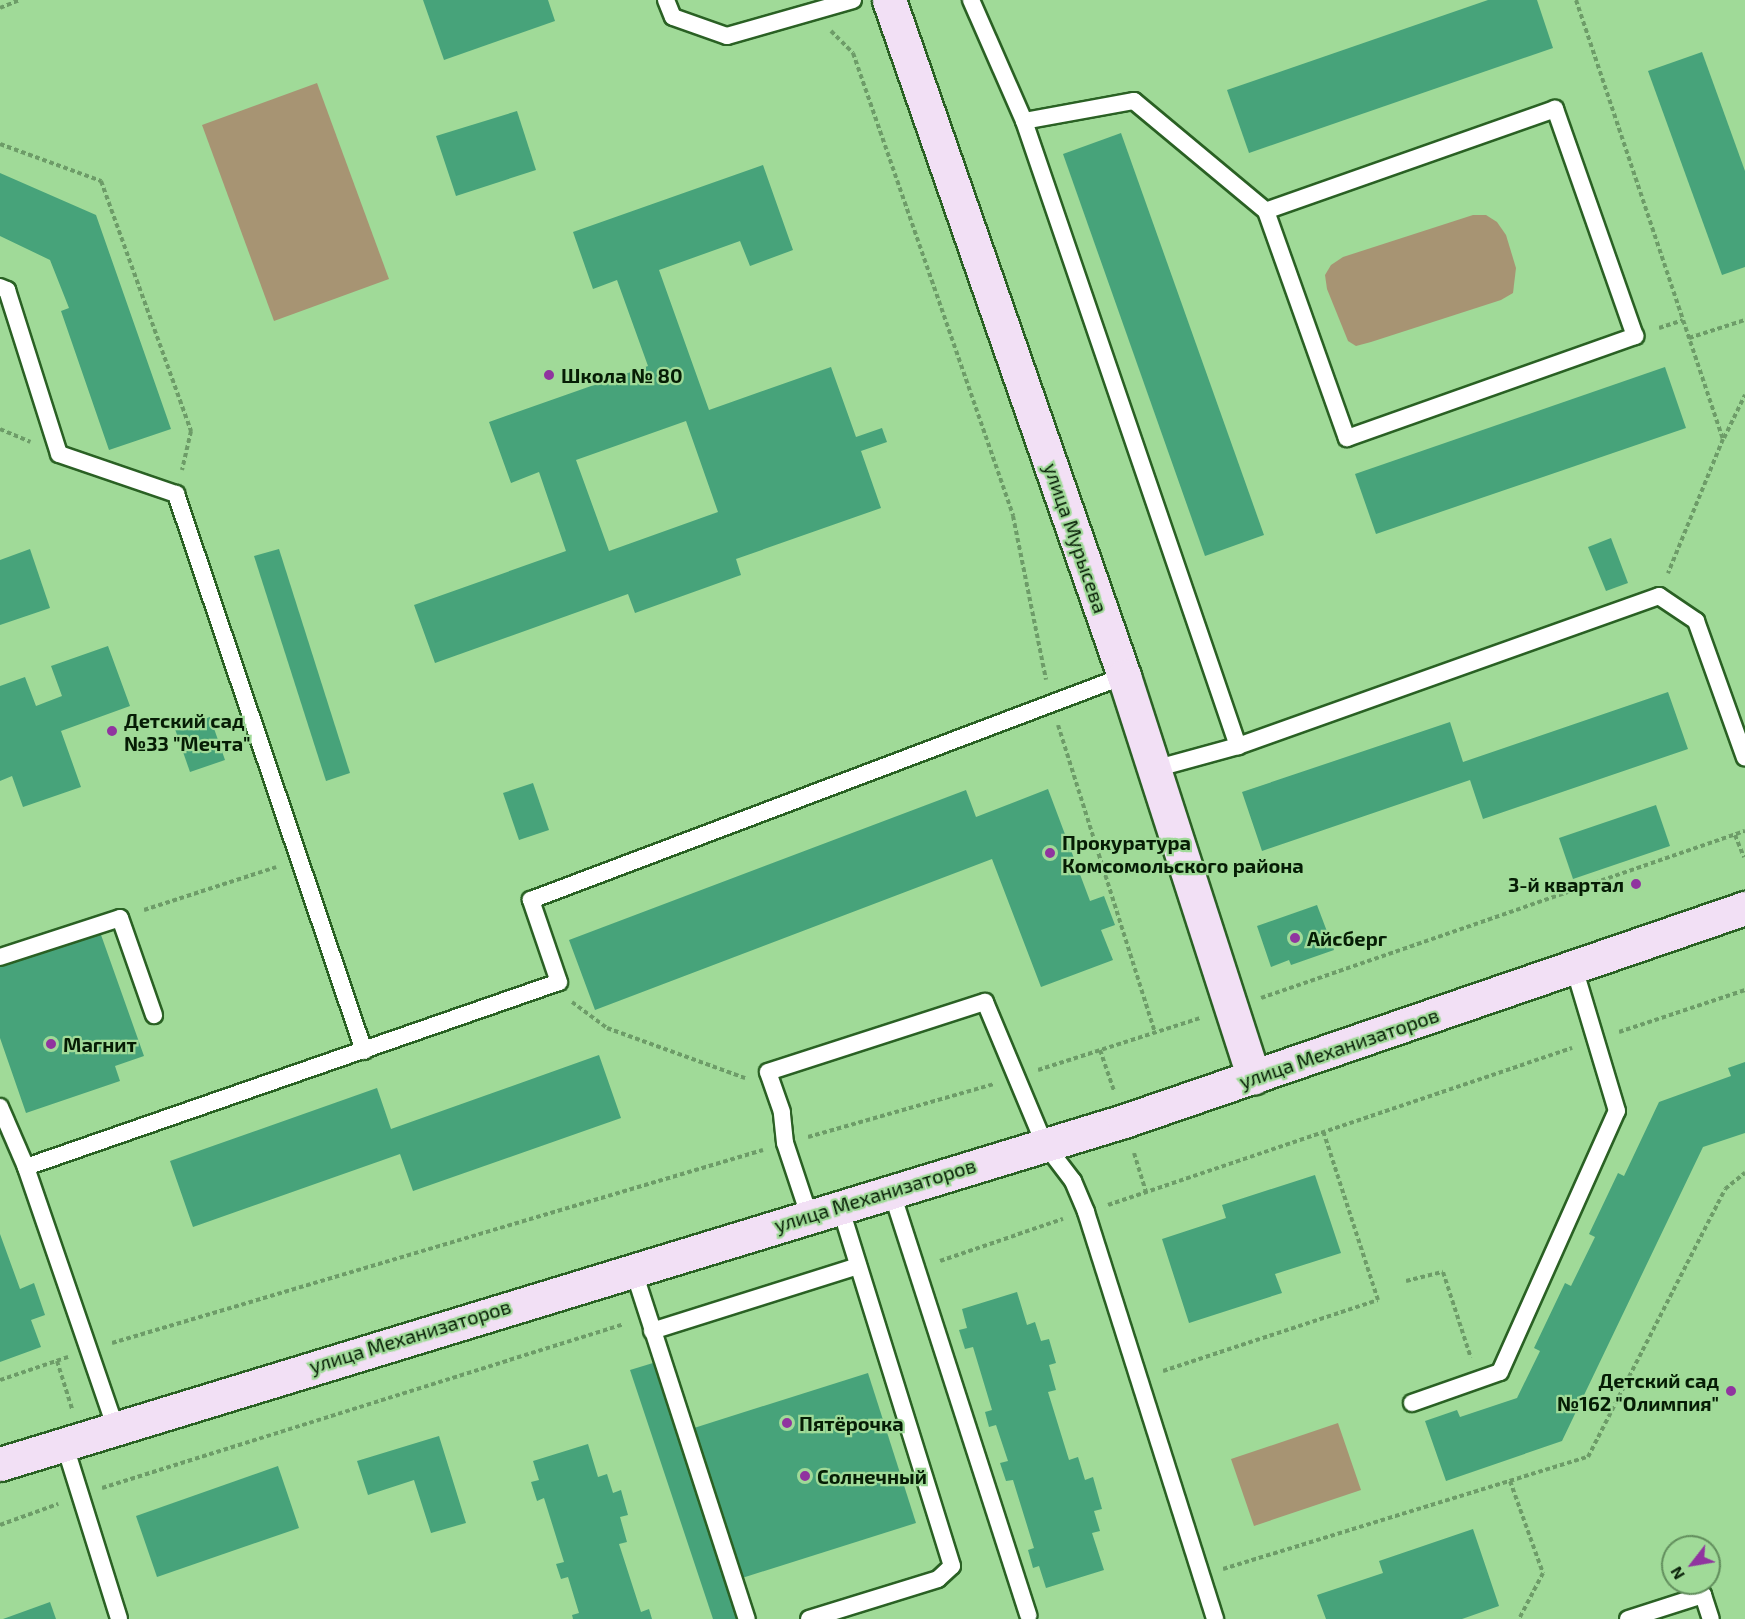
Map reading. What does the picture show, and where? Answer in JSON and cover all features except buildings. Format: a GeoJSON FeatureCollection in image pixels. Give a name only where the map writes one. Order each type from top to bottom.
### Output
{"type":"FeatureCollection","features":[{"type":"Feature","properties":{"kind":"main road","name":"улица Мурысева"},"geometry":{"type":"LineString","coordinates":[[889,0],[1124,676],[1254,1078]]}},
{"type":"Feature","properties":{"kind":"main road","name":"улица Механизаторов"},"geometry":{"type":"LineString","coordinates":[[0,1464],[115,1426],[1254,1078],[1745,908]]}},
{"type":"Feature","properties":{"kind":"lane"},"geometry":{"type":"LineString","coordinates":[[666,0],[673,17],[727,36],[853,0]]}},
{"type":"Feature","properties":{"kind":"lane"},"geometry":{"type":"LineString","coordinates":[[971,0],[1024,121],[1238,746]]}},
{"type":"Feature","properties":{"kind":"lane"},"geometry":{"type":"LineString","coordinates":[[1024,121],[1134,101],[1266,211],[1347,438],[1635,336],[1555,109],[1266,211]]}},
{"type":"Feature","properties":{"kind":"lane"},"geometry":{"type":"LineString","coordinates":[[0,287],[7,290],[59,454],[176,494],[364,1051]]}},
{"type":"Feature","properties":{"kind":"lane"},"geometry":{"type":"LineString","coordinates":[[1154,769],[1238,746],[1659,596],[1696,621],[1745,758]]}},
{"type":"Feature","properties":{"kind":"lane"},"geometry":{"type":"LineString","coordinates":[[26,1167],[559,982],[531,900],[1124,676]]}},
{"type":"Feature","properties":{"kind":"lane"},"geometry":{"type":"LineString","coordinates":[[0,957],[120,918],[154,1015]]}},
{"type":"Feature","properties":{"kind":"lane"},"geometry":{"type":"LineString","coordinates":[[1412,1403],[1500,1372],[1617,1111],[1574,968]]}},
{"type":"Feature","properties":{"kind":"lane"},"geometry":{"type":"LineString","coordinates":[[809,1215],[785,1143],[782,1112],[768,1072],[985,1002],[1019,1076],[1044,1143],[1073,1181],[1086,1212],[1217,1618]]}},
{"type":"Feature","properties":{"kind":"lane"},"geometry":{"type":"LineString","coordinates":[[0,1107],[26,1167],[115,1426]]}},
{"type":"Feature","properties":{"kind":"lane"},"geometry":{"type":"LineString","coordinates":[[891,1190],[1028,1615]]}},
{"type":"Feature","properties":{"kind":"lane"},"geometry":{"type":"LineString","coordinates":[[809,1619],[938,1579],[952,1566],[840,1206]]}},
{"type":"Feature","properties":{"kind":"lane"},"geometry":{"type":"LineString","coordinates":[[650,1324],[858,1266]]}},
{"type":"Feature","properties":{"kind":"lane"},"geometry":{"type":"LineString","coordinates":[[633,1269],[747,1619]]}},
{"type":"Feature","properties":{"kind":"lane"},"geometry":{"type":"LineString","coordinates":[[64,1443],[119,1619]]}},
{"type":"Feature","properties":{"kind":"lane"},"geometry":{"type":"LineString","coordinates":[[1628,1619],[1703,1595],[1711,1619]]}},
{"type":"Feature","properties":{"kind":"path"},"geometry":{"type":"LineString","coordinates":[[0,8],[20,0]]}},
{"type":"Feature","properties":{"kind":"path"},"geometry":{"type":"LineString","coordinates":[[1576,0],[1723,439]]}},
{"type":"Feature","properties":{"kind":"path"},"geometry":{"type":"LineString","coordinates":[[817,9],[831,31],[853,53],[1012,516],[1052,704],[1155,1033]]}},
{"type":"Feature","properties":{"kind":"path"},"geometry":{"type":"LineString","coordinates":[[0,144],[100,181],[191,431],[176,494]]}},
{"type":"Feature","properties":{"kind":"path"},"geometry":{"type":"LineString","coordinates":[[1689,338],[1745,320]]}},
{"type":"Feature","properties":{"kind":"path"},"geometry":{"type":"LineString","coordinates":[[1659,596],[1723,439],[1745,395]]}},
{"type":"Feature","properties":{"kind":"path"},"geometry":{"type":"LineString","coordinates":[[0,1380],[88,1350],[1019,1076],[1232,1008],[1745,831]]}},
{"type":"Feature","properties":{"kind":"path"},"geometry":{"type":"LineString","coordinates":[[1735,835],[1744,857]]}},
{"type":"Feature","properties":{"kind":"path"},"geometry":{"type":"LineString","coordinates":[[120,918],[300,860]]}},
{"type":"Feature","properties":{"kind":"path"},"geometry":{"type":"LineString","coordinates":[[549,986],[608,1028],[774,1088]]}},
{"type":"Feature","properties":{"kind":"path"},"geometry":{"type":"LineString","coordinates":[[1616,1033],[1745,990]]}},
{"type":"Feature","properties":{"kind":"path"},"geometry":{"type":"LineString","coordinates":[[916,1268],[1583,1044]]}},
{"type":"Feature","properties":{"kind":"path"},"geometry":{"type":"LineString","coordinates":[[1157,1373],[1378,1300],[1323,1131]]}},
{"type":"Feature","properties":{"kind":"path"},"geometry":{"type":"LineString","coordinates":[[1220,1570],[1588,1457],[1725,1189],[1745,1173]]}},
{"type":"Feature","properties":{"kind":"path"},"geometry":{"type":"LineString","coordinates":[[1406,1281],[1443,1272],[1478,1379]]}},
{"type":"Feature","properties":{"kind":"path"},"geometry":{"type":"LineString","coordinates":[[0,1525],[81,1496],[650,1324]]}},
{"type":"Feature","properties":{"kind":"path"},"geometry":{"type":"LineString","coordinates":[[1510,1481],[1543,1573],[1519,1619]]}},
{"type":"Feature","properties":{"kind":"shaded area"},"geometry":{"type":"Polygon","coordinates":[[[317,83],[389,279],[274,321],[202,125],[317,83]]]}},
{"type":"Feature","properties":{"kind":"shaded area"},"geometry":{"type":"Polygon","coordinates":[[[1473,215],[1486,215],[1497,222],[1506,235],[1516,268],[1513,293],[1501,300],[1371,342],[1356,346],[1348,341],[1327,289],[1325,275],[1331,265],[1343,257],[1473,215]]]}},
{"type":"Feature","properties":{"kind":"shaded area"},"geometry":{"type":"Polygon","coordinates":[[[1338,1423],[1361,1490],[1254,1526],[1231,1459],[1338,1423]]]}},
{"type":"Feature","properties":{"kind":"place","name":"Школа № 80"},"geometry":{"type":"Point","coordinates":[549,375]}},
{"type":"Feature","properties":{"kind":"place","name":"Детский сад №33 \"Мечта\""},"geometry":{"type":"Point","coordinates":[112,731]}},
{"type":"Feature","properties":{"kind":"place","name":"Прокуратура Комсомольского района"},"geometry":{"type":"Point","coordinates":[1050,853]}},
{"type":"Feature","properties":{"kind":"place","name":"3-й квартал"},"geometry":{"type":"Point","coordinates":[1636,884]}},
{"type":"Feature","properties":{"kind":"place","name":"Айсберг"},"geometry":{"type":"Point","coordinates":[1295,938]}},
{"type":"Feature","properties":{"kind":"place","name":"Магнит"},"geometry":{"type":"Point","coordinates":[51,1044]}},
{"type":"Feature","properties":{"kind":"place","name":"Детский сад №162 \"Олимпия\""},"geometry":{"type":"Point","coordinates":[1731,1391]}},
{"type":"Feature","properties":{"kind":"place","name":"Пятёрочка"},"geometry":{"type":"Point","coordinates":[787,1423]}},
{"type":"Feature","properties":{"kind":"place","name":"Солнечный"},"geometry":{"type":"Point","coordinates":[805,1476]}}]}
